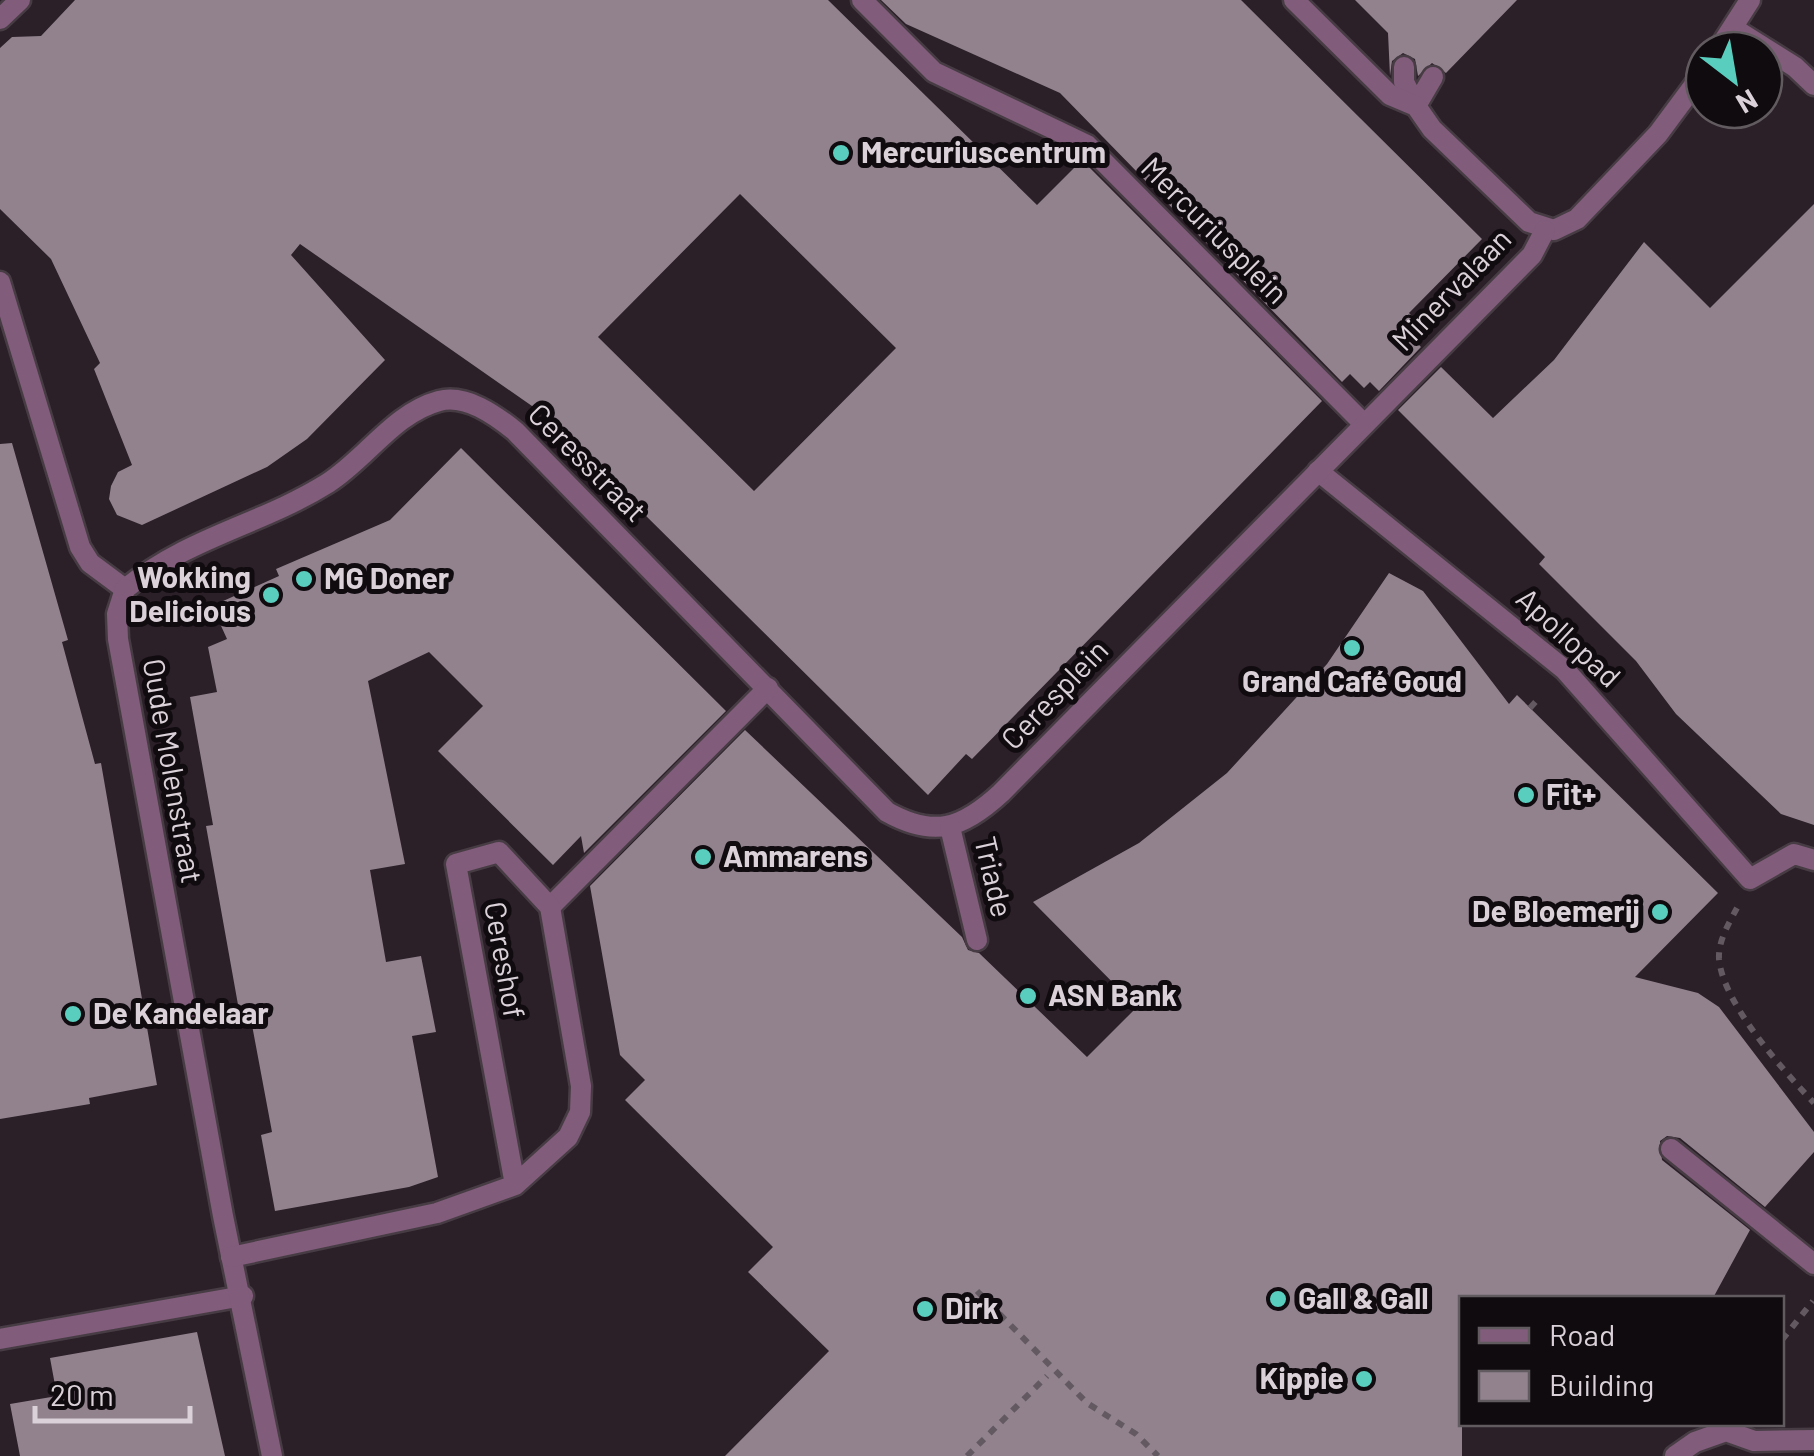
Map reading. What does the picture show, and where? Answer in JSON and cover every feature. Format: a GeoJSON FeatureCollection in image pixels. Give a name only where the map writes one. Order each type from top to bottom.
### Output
{"type":"FeatureCollection","features":[{"type":"Feature","properties":{"kind":"street"},"geometry":{"type":"LineString","coordinates":[[0,19],[20,0]]}},
{"type":"Feature","properties":{"kind":"street","name":"Mercuriusplein"},"geometry":{"type":"LineString","coordinates":[[862,0],[934,72],[1087,145],[1364,424]]}},
{"type":"Feature","properties":{"kind":"street"},"geometry":{"type":"LineString","coordinates":[[1294,0],[1390,95],[1416,106]]}},
{"type":"Feature","properties":{"kind":"street"},"geometry":{"type":"LineString","coordinates":[[1750,0],[1732,28],[1795,67],[1814,85]]}},
{"type":"Feature","properties":{"kind":"street"},"geometry":{"type":"LineString","coordinates":[[1404,67],[1404,82],[1432,130],[1515,211],[1545,230]]}},
{"type":"Feature","properties":{"kind":"street"},"geometry":{"type":"LineString","coordinates":[[1416,106],[1433,84],[1433,77]]}},
{"type":"Feature","properties":{"kind":"street","name":"Minervalaan"},"geometry":{"type":"LineString","coordinates":[[1364,424],[1532,255],[1545,230],[1565,228],[1577,220],[1658,134],[1684,99]]}},
{"type":"Feature","properties":{"kind":"street"},"geometry":{"type":"LineString","coordinates":[[0,282],[80,548],[90,563],[125,589]]}},
{"type":"Feature","properties":{"kind":"street","name":"Ceresstraat"},"geometry":{"type":"LineString","coordinates":[[125,589],[157,563],[328,483],[418,411],[441,400],[462,402],[481,407],[515,431],[768,688]]}},
{"type":"Feature","properties":{"kind":"street","name":"Ceresplein"},"geometry":{"type":"LineString","coordinates":[[950,827],[1002,793],[1364,424]]}},
{"type":"Feature","properties":{"kind":"street","name":"Apollopad"},"geometry":{"type":"LineString","coordinates":[[1318,471],[1565,670],[1750,879]]}},
{"type":"Feature","properties":{"kind":"street","name":"Oude Molenstraat"},"geometry":{"type":"LineString","coordinates":[[125,589],[117,614],[118,639],[231,1257],[243,1296],[272,1456]]}},
{"type":"Feature","properties":{"kind":"street"},"geometry":{"type":"LineString","coordinates":[[768,688],[777,704],[887,812],[912,826],[950,827]]}},
{"type":"Feature","properties":{"kind":"street","name":"Cereshof"},"geometry":{"type":"LineString","coordinates":[[550,908],[768,688]]}},
{"type":"Feature","properties":{"kind":"street","name":"Triade"},"geometry":{"type":"LineString","coordinates":[[950,827],[977,940]]}},
{"type":"Feature","properties":{"kind":"street","name":"Cereshof"},"geometry":{"type":"LineString","coordinates":[[231,1257],[437,1213],[515,1185],[568,1137],[580,1112],[581,1086],[550,908],[499,852],[456,864],[515,1185]]}},
{"type":"Feature","properties":{"kind":"street"},"geometry":{"type":"LineString","coordinates":[[1750,879],[1794,854],[1814,860]]}},
{"type":"Feature","properties":{"kind":"street"},"geometry":{"type":"LineString","coordinates":[[1671,1149],[1814,1264]]}},
{"type":"Feature","properties":{"kind":"street"},"geometry":{"type":"LineString","coordinates":[[0,1340],[243,1296]]}},
{"type":"Feature","properties":{"kind":"street"},"geometry":{"type":"LineString","coordinates":[[1675,1456],[1694,1442],[1726,1431],[1746,1449],[1814,1440]]}},
{"type":"Feature","properties":{"kind":"path"},"geometry":{"type":"LineString","coordinates":[[1750,879],[1726,928],[1719,959],[1746,1017],[1814,1103]]}},
{"type":"Feature","properties":{"kind":"path"},"geometry":{"type":"LineString","coordinates":[[977,1290],[1087,1403],[1136,1434],[1158,1456]]}},
{"type":"Feature","properties":{"kind":"path"},"geometry":{"type":"LineString","coordinates":[[1784,1338],[1814,1300]]}},
{"type":"Feature","properties":{"kind":"path"},"geometry":{"type":"LineString","coordinates":[[968,1456],[1047,1376]]}},
{"type":"Feature","properties":{"kind":"building"},"geometry":{"type":"Polygon","coordinates":[[[75,0],[828,0],[1037,205],[1082,160],[1322,401],[972,759],[966,754],[928,795],[542,413],[300,244],[291,255],[385,360],[307,439],[267,467],[142,525],[117,515],[109,499],[111,486],[118,472],[132,465],[94,369],[100,363],[51,259],[0,209],[0,48],[12,37],[41,36],[75,0]],[[740,194],[598,337],[754,491],[896,348],[740,194]]]}},
{"type":"Feature","properties":{"kind":"building"},"geometry":{"type":"Polygon","coordinates":[[[881,0],[1241,0],[1482,239],[1409,313],[1424,329],[1413,339],[1421,347],[1379,391],[1370,382],[1364,388],[1350,374],[1342,382],[1060,93],[906,24],[881,0]]]}},
{"type":"Feature","properties":{"kind":"building"},"geometry":{"type":"Polygon","coordinates":[[[1355,0],[1517,0],[1446,73],[1432,63],[1418,76],[1415,59],[1403,53],[1392,61],[1390,76],[1388,33],[1355,0]]]}},
{"type":"Feature","properties":{"kind":"building"},"geometry":{"type":"Polygon","coordinates":[[[1814,204],[1814,825],[1781,814],[1676,714],[1636,661],[1539,564],[1545,557],[1398,410],[1441,367],[1493,418],[1554,360],[1644,242],[1710,308],[1814,204]]]}},
{"type":"Feature","properties":{"kind":"building","name":"De Kandelaar"},"geometry":{"type":"Polygon","coordinates":[[[12,443],[68,640],[62,642],[95,764],[101,763],[157,1085],[89,1098],[90,1104],[0,1119],[0,444],[12,443]]]}},
{"type":"Feature","properties":{"kind":"building"},"geometry":{"type":"Polygon","coordinates":[[[461,448],[726,711],[584,853],[581,836],[553,865],[438,751],[483,706],[429,652],[368,681],[405,864],[370,870],[386,962],[421,956],[436,1032],[412,1036],[438,1177],[409,1187],[275,1211],[261,1135],[272,1132],[252,1025],[242,1027],[206,826],[213,825],[190,697],[217,692],[208,647],[227,639],[212,606],[279,576],[276,569],[390,520],[461,448]]]}},
{"type":"Feature","properties":{"kind":"building"},"geometry":{"type":"Polygon","coordinates":[[[1389,573],[1423,591],[1509,704],[1517,695],[1718,893],[1635,977],[1698,993],[1719,1007],[1814,1132],[1814,1152],[1765,1207],[1680,1138],[1667,1136],[1660,1141],[1662,1160],[1750,1230],[1714,1296],[1459,1296],[1462,1456],[725,1456],[829,1351],[748,1272],[773,1247],[625,1100],[645,1080],[620,1055],[590,886],[745,730],[962,937],[968,950],[979,953],[1087,1057],[1137,1007],[1033,902],[1139,843],[1227,773],[1327,664],[1389,573]]]}},
{"type":"Feature","properties":{"kind":"building"},"geometry":{"type":"Polygon","coordinates":[[[197,1332],[225,1456],[20,1456],[10,1404],[57,1396],[50,1358],[197,1332]]]}},
{"type":"Feature","properties":{"kind":"place","name":"Mercuriuscentrum"},"geometry":{"type":"Point","coordinates":[841,153]}},
{"type":"Feature","properties":{"kind":"place","name":"MG Doner"},"geometry":{"type":"Point","coordinates":[304,579]}},
{"type":"Feature","properties":{"kind":"place","name":"Wokking Delicious"},"geometry":{"type":"Point","coordinates":[271,595]}},
{"type":"Feature","properties":{"kind":"place","name":"Grand Café Goud"},"geometry":{"type":"Point","coordinates":[1352,648]}},
{"type":"Feature","properties":{"kind":"place","name":"Fit+"},"geometry":{"type":"Point","coordinates":[1526,795]}},
{"type":"Feature","properties":{"kind":"place","name":"Ammarens"},"geometry":{"type":"Point","coordinates":[703,857]}},
{"type":"Feature","properties":{"kind":"place","name":"De Bloemerij"},"geometry":{"type":"Point","coordinates":[1660,912]}},
{"type":"Feature","properties":{"kind":"place","name":"ASN Bank"},"geometry":{"type":"Point","coordinates":[1028,996]}},
{"type":"Feature","properties":{"kind":"place","name":"De Kandelaar"},"geometry":{"type":"Point","coordinates":[73,1014]}},
{"type":"Feature","properties":{"kind":"place","name":"Gall & Gall"},"geometry":{"type":"Point","coordinates":[1278,1299]}},
{"type":"Feature","properties":{"kind":"place","name":"Dirk"},"geometry":{"type":"Point","coordinates":[925,1309]}},
{"type":"Feature","properties":{"kind":"place","name":"Kippie"},"geometry":{"type":"Point","coordinates":[1364,1379]}}]}
